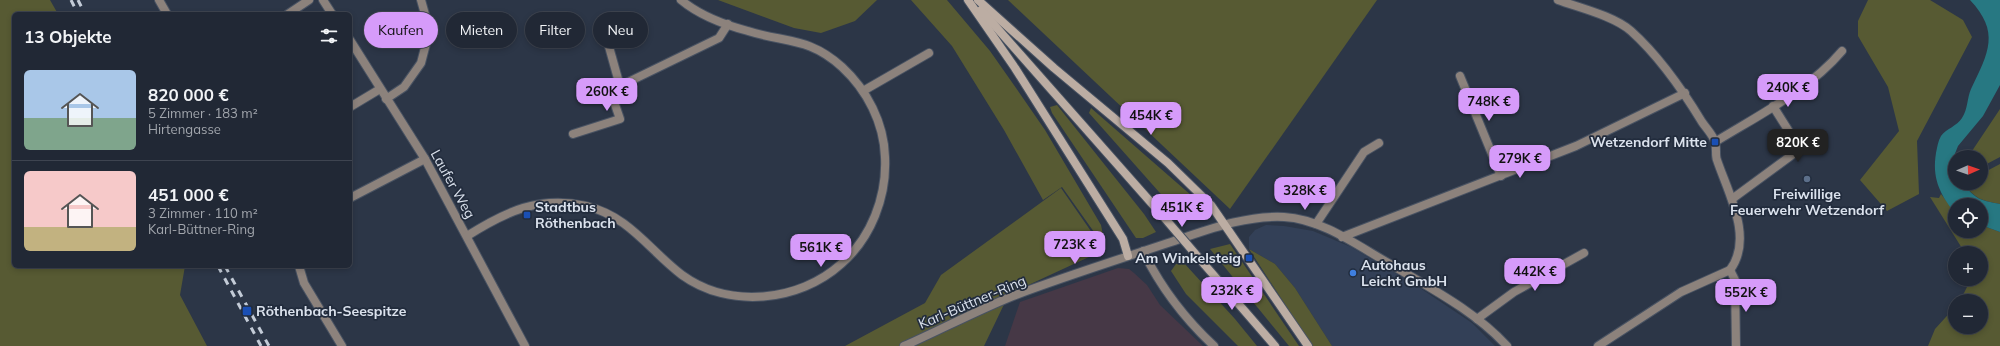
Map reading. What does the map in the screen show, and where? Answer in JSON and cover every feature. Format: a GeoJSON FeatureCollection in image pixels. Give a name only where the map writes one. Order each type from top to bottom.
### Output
{"type":"FeatureCollection","features":[{"type":"Feature","properties":{"kind":"main road"},"geometry":{"type":"LineString","coordinates":[[968,0],[1015,68],[1123,240],[1128,256]]}},
{"type":"Feature","properties":{"kind":"main road"},"geometry":{"type":"LineString","coordinates":[[973,0],[1276,346]]}},
{"type":"Feature","properties":{"kind":"main road"},"geometry":{"type":"LineString","coordinates":[[978,0],[1054,68],[1168,163],[1211,205],[1308,346]]}},
{"type":"Feature","properties":{"kind":"street"},"geometry":{"type":"LineString","coordinates":[[159,0],[166,12]]}},
{"type":"Feature","properties":{"kind":"street"},"geometry":{"type":"LineString","coordinates":[[291,12],[309,0]]}},
{"type":"Feature","properties":{"kind":"street"},"geometry":{"type":"LineString","coordinates":[[323,0],[331,12]]}},
{"type":"Feature","properties":{"kind":"street"},"geometry":{"type":"LineString","coordinates":[[386,99],[404,87],[421,63],[427,40],[428,25],[421,0]]}},
{"type":"Feature","properties":{"kind":"street"},"geometry":{"type":"LineString","coordinates":[[467,236],[513,210],[543,203],[570,203],[588,206],[605,212],[632,228],[683,275],[702,286],[719,292],[753,298],[781,294],[803,288],[831,273],[858,247],[880,203],[886,178],[882,131],[875,113],[863,91],[841,67],[828,56],[814,48],[796,41],[748,32],[695,9],[681,0]]}},
{"type":"Feature","properties":{"kind":"street"},"geometry":{"type":"LineString","coordinates":[[1558,0],[1618,23],[1630,31],[1652,52],[1684,93],[1715,142],[1716,158],[1732,199],[1740,237],[1739,252],[1730,270],[1681,292],[1598,346]]}},
{"type":"Feature","properties":{"kind":"street"},"geometry":{"type":"LineString","coordinates":[[573,134],[620,119],[611,93],[620,86],[719,38],[728,24]]}},
{"type":"Feature","properties":{"kind":"street","name":"Laufer Weg"},"geometry":{"type":"LineString","coordinates":[[352,43],[425,159],[525,346]]}},
{"type":"Feature","properties":{"kind":"street"},"geometry":{"type":"LineString","coordinates":[[609,48],[620,86]]}},
{"type":"Feature","properties":{"kind":"street"},"geometry":{"type":"LineString","coordinates":[[1715,142],[1773,106],[1830,66],[1842,51]]}},
{"type":"Feature","properties":{"kind":"street"},"geometry":{"type":"LineString","coordinates":[[863,91],[929,53]]}},
{"type":"Feature","properties":{"kind":"street"},"geometry":{"type":"LineString","coordinates":[[1460,76],[1501,176]]}},
{"type":"Feature","properties":{"kind":"street"},"geometry":{"type":"LineString","coordinates":[[352,106],[380,89]]}},
{"type":"Feature","properties":{"kind":"street"},"geometry":{"type":"LineString","coordinates":[[1342,237],[1576,146],[1684,93]]}},
{"type":"Feature","properties":{"kind":"street"},"geometry":{"type":"LineString","coordinates":[[1732,199],[1800,150],[1773,106]]}},
{"type":"Feature","properties":{"kind":"street"},"geometry":{"type":"LineString","coordinates":[[1316,224],[1364,152],[1379,143]]}},
{"type":"Feature","properties":{"kind":"street"},"geometry":{"type":"LineString","coordinates":[[352,197],[425,159]]}},
{"type":"Feature","properties":{"kind":"street","name":"Karl-Büttner-Ring"},"geometry":{"type":"LineString","coordinates":[[904,346],[1012,296],[1128,256],[1226,225],[1261,218],[1279,217],[1316,224],[1342,237],[1433,290],[1477,319],[1507,346]]}},
{"type":"Feature","properties":{"kind":"street"},"geometry":{"type":"LineString","coordinates":[[1143,251],[1168,295],[1187,318],[1214,346]]}},
{"type":"Feature","properties":{"kind":"street"},"geometry":{"type":"LineString","coordinates":[[1477,319],[1514,292],[1584,253]]}},
{"type":"Feature","properties":{"kind":"street"},"geometry":{"type":"LineString","coordinates":[[300,268],[304,283],[342,346]]}},
{"type":"Feature","properties":{"kind":"street"},"geometry":{"type":"LineString","coordinates":[[1730,270],[1735,280],[1736,346]]}},
{"type":"Feature","properties":{"kind":"shaded area"},"geometry":{"type":"Polygon","coordinates":[[[0,0],[50,0],[57,12],[12,12],[12,268],[185,268],[180,295],[207,346],[0,346],[0,0]]]}},
{"type":"Feature","properties":{"kind":"shaded area"},"geometry":{"type":"Polygon","coordinates":[[[718,0],[877,0],[855,21],[821,33],[794,28],[718,0]]]}},
{"type":"Feature","properties":{"kind":"shaded area"},"geometry":{"type":"Polygon","coordinates":[[[911,0],[947,0],[990,51],[1045,130],[1101,225],[1103,235],[1099,239],[1062,187],[1043,200],[1004,130],[952,46],[911,0]]]}},
{"type":"Feature","properties":{"kind":"shaded area"},"geometry":{"type":"Polygon","coordinates":[[[1008,0],[1377,0],[1230,209],[1008,0]]]}},
{"type":"Feature","properties":{"kind":"shaded area"},"geometry":{"type":"Polygon","coordinates":[[[1868,0],[1930,0],[1963,20],[1972,37],[1917,141],[1919,194],[1887,211],[1860,180],[1899,131],[1888,87],[1858,36],[1858,21],[1868,0]]]}},
{"type":"Feature","properties":{"kind":"shaded area"},"geometry":{"type":"Polygon","coordinates":[[[1970,0],[2000,0],[2000,85],[1983,116],[1958,146],[1956,150],[1948,150],[1948,190],[1969,190],[1979,198],[1948,198],[1948,204],[1944,198],[1936,177],[1936,153],[1941,136],[1964,115],[1970,92],[1987,53],[1988,32],[1979,11],[1970,0]]]}},
{"type":"Feature","properties":{"kind":"shaded area"},"geometry":{"type":"Polygon","coordinates":[[[1057,105],[1144,214],[1156,232],[1143,238],[1136,238],[1052,113],[1050,107],[1057,105]]]}},
{"type":"Feature","properties":{"kind":"shaded area"},"geometry":{"type":"Polygon","coordinates":[[[1091,108],[1192,196],[1193,206],[1190,215],[1175,210],[1089,113],[1091,108]]]}},
{"type":"Feature","properties":{"kind":"shaded area"},"geometry":{"type":"Polygon","coordinates":[[[2000,109],[2000,157],[1988,163],[1988,150],[1973,150],[2000,109]]]}},
{"type":"Feature","properties":{"kind":"shaded area"},"geometry":{"type":"Polygon","coordinates":[[[2000,164],[2000,204],[1988,201],[1988,198],[1979,198],[1969,190],[1988,190],[1988,170],[2000,164]]]}},
{"type":"Feature","properties":{"kind":"shaded area"},"geometry":{"type":"Polygon","coordinates":[[[1061,188],[1104,250],[1009,294],[984,346],[845,346],[925,303],[941,275],[1061,188]]]}},
{"type":"Feature","properties":{"kind":"shaded area"},"geometry":{"type":"Polygon","coordinates":[[[1941,194],[1948,203],[1948,226],[1930,197],[1939,198],[1941,194]]]}},
{"type":"Feature","properties":{"kind":"shaded area"},"geometry":{"type":"Polygon","coordinates":[[[1988,201],[2000,204],[2000,232],[1988,228],[1988,201]]]}},
{"type":"Feature","properties":{"kind":"shaded area"},"geometry":{"type":"Polygon","coordinates":[[[1266,225],[1284,226],[1313,231],[1351,247],[1417,286],[1472,323],[1495,346],[1332,346],[1295,288],[1275,264],[1249,249],[1249,237],[1255,230],[1266,225]]]}},
{"type":"Feature","properties":{"kind":"shaded area"},"geometry":{"type":"Polygon","coordinates":[[[1988,228],[2000,232],[2000,346],[1928,346],[1935,329],[1948,315],[1948,334],[1988,334],[1988,294],[1964,294],[1968,286],[1988,286],[1988,246],[1961,246],[1956,238],[1988,238],[1988,228]]]}},
{"type":"Feature","properties":{"kind":"shaded area"},"geometry":{"type":"Polygon","coordinates":[[[1230,244],[1299,346],[1289,346],[1210,249],[1230,244]]]}},
{"type":"Feature","properties":{"kind":"shaded area"},"geometry":{"type":"Polygon","coordinates":[[[1249,249],[1275,264],[1295,288],[1332,346],[1312,346],[1249,249]]]}},
{"type":"Feature","properties":{"kind":"shaded area"},"geometry":{"type":"Polygon","coordinates":[[[1184,263],[1235,319],[1257,346],[1238,346],[1186,294],[1171,271],[1176,264],[1184,263]]]}},
{"type":"Feature","properties":{"kind":"shaded area"},"geometry":{"type":"Polygon","coordinates":[[[1118,268],[1129,269],[1134,273],[1147,285],[1160,305],[1203,346],[1005,346],[1020,302],[1118,268]]]}},
{"type":"Feature","properties":{"kind":"railway"},"geometry":{"type":"LineString","coordinates":[[71,0],[77,12]]}},
{"type":"Feature","properties":{"kind":"railway"},"geometry":{"type":"LineString","coordinates":[[78,0],[84,12]]}},
{"type":"Feature","properties":{"kind":"railway"},"geometry":{"type":"LineString","coordinates":[[219,268],[261,346]]}},
{"type":"Feature","properties":{"kind":"railway"},"geometry":{"type":"LineString","coordinates":[[226,268],[269,346]]}},
{"type":"Feature","properties":{"kind":"place","name":"Wetzendorf Mitte"},"geometry":{"type":"Point","coordinates":[1715,142]}},
{"type":"Feature","properties":{"kind":"place","name":"Freiwillige Feuerwehr Wetzendorf"},"geometry":{"type":"Point","coordinates":[1807,179]}},
{"type":"Feature","properties":{"kind":"place","name":"Stadtbus Röthenbach"},"geometry":{"type":"Point","coordinates":[527,215]}},
{"type":"Feature","properties":{"kind":"place","name":"Am Winkelsteig"},"geometry":{"type":"Point","coordinates":[1249,258]}},
{"type":"Feature","properties":{"kind":"place","name":"Autohaus Leicht GmbH"},"geometry":{"type":"Point","coordinates":[1353,273]}},
{"type":"Feature","properties":{"kind":"place","name":"Röthenbach-Seespitze"},"geometry":{"type":"Point","coordinates":[247,311]}}]}
